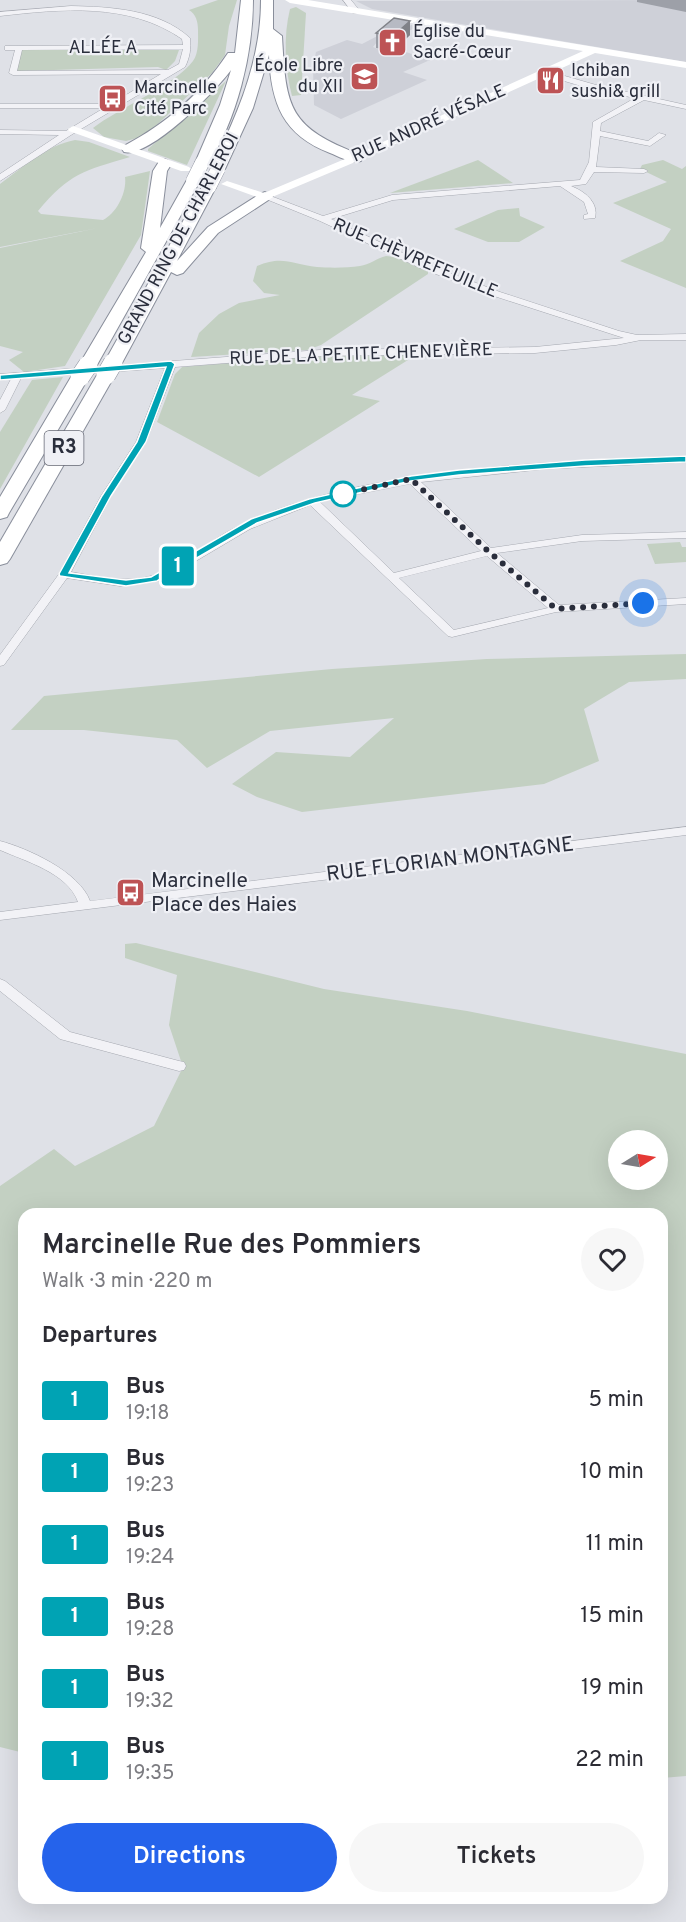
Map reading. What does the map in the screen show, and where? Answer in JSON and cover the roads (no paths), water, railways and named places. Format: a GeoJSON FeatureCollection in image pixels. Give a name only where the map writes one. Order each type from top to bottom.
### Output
{"type":"FeatureCollection","features":[{"type":"Feature","properties":{"kind":"highway","name":"GRAND RING DE CHARLEROI"},"geometry":{"type":"LineString","coordinates":[[0,513],[150,259],[189,175],[202,163],[233,86],[243,50],[247,1]]}},
{"type":"Feature","properties":{"kind":"highway","name":"GRAND RING DE CHARLEROI"},"geometry":{"type":"LineString","coordinates":[[0,559],[110,369],[218,169],[253,87],[267,27],[268,3]]}},
{"type":"Feature","properties":{"kind":"highway"},"geometry":{"type":"LineString","coordinates":[[267,27],[275,36],[278,89],[284,109],[292,123],[314,141],[356,158]]}},
{"type":"Feature","properties":{"kind":"highway"},"geometry":{"type":"LineString","coordinates":[[129,149],[148,138],[215,85],[233,56],[243,50]]}},
{"type":"Feature","properties":{"kind":"highway"},"geometry":{"type":"LineString","coordinates":[[150,259],[148,244],[160,171],[165,163]]}},
{"type":"Feature","properties":{"kind":"highway"},"geometry":{"type":"LineString","coordinates":[[156,286],[173,275],[186,257],[213,230],[265,197]]}},
{"type":"Feature","properties":{"kind":"street"},"geometry":{"type":"LineString","coordinates":[[290,0],[686,65]]}},
{"type":"Feature","properties":{"kind":"street"},"geometry":{"type":"LineString","coordinates":[[347,0],[356,11]]}},
{"type":"Feature","properties":{"kind":"street"},"geometry":{"type":"LineString","coordinates":[[0,16],[148,17],[173,27],[186,38],[187,47],[186,59],[182,65],[71,131],[0,178]]}},
{"type":"Feature","properties":{"kind":"street","name":"ALLÉE A"},"geometry":{"type":"LineString","coordinates":[[8,48],[187,47]]}},
{"type":"Feature","properties":{"kind":"street"},"geometry":{"type":"LineString","coordinates":[[19,48],[13,73],[170,72]]}},
{"type":"Feature","properties":{"kind":"street","name":"RUE ANDRÉ VÉSALE"},"geometry":{"type":"LineString","coordinates":[[265,197],[276,190],[356,158],[594,50]]}},
{"type":"Feature","properties":{"kind":"street"},"geometry":{"type":"LineString","coordinates":[[544,72],[686,107]]}},
{"type":"Feature","properties":{"kind":"street"},"geometry":{"type":"LineString","coordinates":[[323,219],[392,198],[562,186],[583,182],[589,177],[591,169],[597,122],[642,98]]}},
{"type":"Feature","properties":{"kind":"street"},"geometry":{"type":"LineString","coordinates":[[0,106],[113,106]]}},
{"type":"Feature","properties":{"kind":"street"},"geometry":{"type":"LineString","coordinates":[[0,132],[71,131],[129,149],[189,175]]}},
{"type":"Feature","properties":{"kind":"street"},"geometry":{"type":"LineString","coordinates":[[596,134],[651,144],[662,135]]}},
{"type":"Feature","properties":{"kind":"street"},"geometry":{"type":"LineString","coordinates":[[0,169],[14,169]]}},
{"type":"Feature","properties":{"kind":"street"},"geometry":{"type":"LineString","coordinates":[[591,169],[644,171]]}},
{"type":"Feature","properties":{"kind":"street","name":"RUE CHÈVREFEUILLE"},"geometry":{"type":"LineString","coordinates":[[226,184],[323,219],[423,266],[497,294],[618,334],[641,338]]}},
{"type":"Feature","properties":{"kind":"street"},"geometry":{"type":"LineString","coordinates":[[562,186],[583,195],[590,203],[592,216],[587,218]]}},
{"type":"Feature","properties":{"kind":"street","name":"RUE DE LA PETITE CHENEVIÈRE"},"geometry":{"type":"LineString","coordinates":[[0,377],[320,353],[535,350],[641,338],[686,337]]}},
{"type":"Feature","properties":{"kind":"street"},"geometry":{"type":"LineString","coordinates":[[0,663],[64,574],[106,496],[141,442],[171,364]]}},
{"type":"Feature","properties":{"kind":"street"},"geometry":{"type":"LineString","coordinates":[[0,410],[17,376]]}},
{"type":"Feature","properties":{"kind":"street"},"geometry":{"type":"LineString","coordinates":[[64,574],[126,583],[154,579],[254,521],[312,501],[411,479],[459,472],[686,459]]}},
{"type":"Feature","properties":{"kind":"street"},"geometry":{"type":"LineString","coordinates":[[411,479],[488,551],[556,609]]}},
{"type":"Feature","properties":{"kind":"street"},"geometry":{"type":"LineString","coordinates":[[312,501],[452,634],[556,609],[686,601]]}},
{"type":"Feature","properties":{"kind":"street"},"geometry":{"type":"LineString","coordinates":[[393,576],[488,551],[568,539],[686,535]]}},
{"type":"Feature","properties":{"kind":"street","name":"RUE FLORIAN MONTAGNE"},"geometry":{"type":"LineString","coordinates":[[0,916],[686,831]]}},
{"type":"Feature","properties":{"kind":"street"},"geometry":{"type":"LineString","coordinates":[[0,845],[71,880],[84,896],[86,907]]}},
{"type":"Feature","properties":{"kind":"street"},"geometry":{"type":"LineString","coordinates":[[0,984],[65,1036],[179,1066]]}},
{"type":"Feature","properties":{"kind":"place","name":"Église du Sacré-Cœur"},"geometry":{"type":"Point","coordinates":[392,42]}},
{"type":"Feature","properties":{"kind":"place","name":"École Libre du XII"},"geometry":{"type":"Point","coordinates":[364,76]}},
{"type":"Feature","properties":{"kind":"place","name":"Ichiban sushi& grill"},"geometry":{"type":"Point","coordinates":[550,81]}},
{"type":"Feature","properties":{"kind":"place","name":"Marcinelle Cité Parc"},"geometry":{"type":"Point","coordinates":[113,98]}},
{"type":"Feature","properties":{"kind":"place","name":"Marcinelle Place des Haies"},"geometry":{"type":"Point","coordinates":[130,893]}}]}
